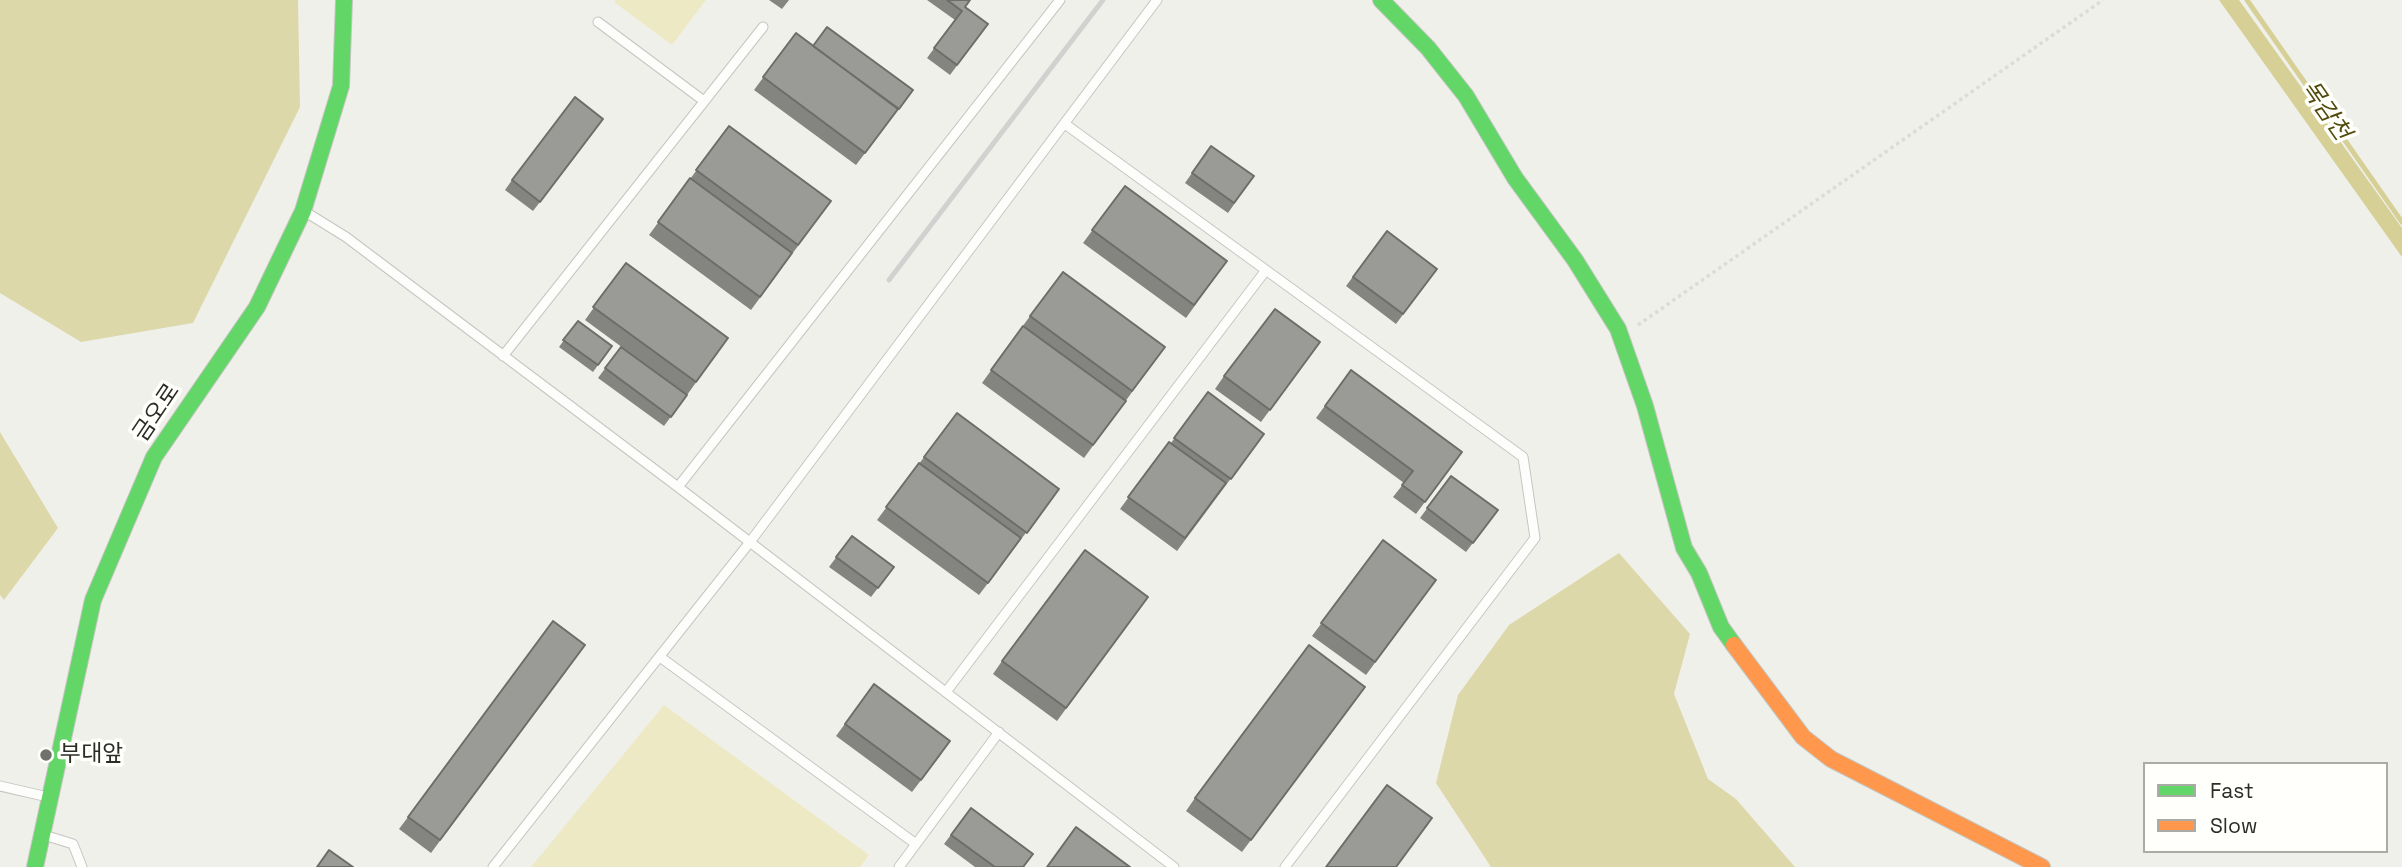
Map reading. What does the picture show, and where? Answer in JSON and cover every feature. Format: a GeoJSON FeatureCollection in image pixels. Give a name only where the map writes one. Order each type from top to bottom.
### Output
{"type":"FeatureCollection","features":[{"type":"Feature","properties":{"kind":"street","name":"금오로"},"geometry":{"type":"LineString","coordinates":[[35,867],[93,600],[154,457],[257,307],[303,211],[341,86],[344,0]]}},
{"type":"Feature","properties":{"kind":"street"},"geometry":{"type":"LineString","coordinates":[[1381,0],[1428,48],[1466,96],[1483,129],[1575,261],[1618,329],[1645,406],[1684,548],[1721,627],[1803,737],[1831,759],[2042,867]]}},
{"type":"Feature","properties":{"kind":"lane"},"geometry":{"type":"LineString","coordinates":[[678,487],[1060,0]]}},
{"type":"Feature","properties":{"kind":"lane"},"geometry":{"type":"LineString","coordinates":[[493,867],[750,542],[1157,0]]}},
{"type":"Feature","properties":{"kind":"lane"},"geometry":{"type":"LineString","coordinates":[[598,22],[704,101]]}},
{"type":"Feature","properties":{"kind":"lane"},"geometry":{"type":"LineString","coordinates":[[503,356],[763,27]]}},
{"type":"Feature","properties":{"kind":"lane"},"geometry":{"type":"LineString","coordinates":[[1065,124],[1523,457],[1535,538],[1285,867]]}},
{"type":"Feature","properties":{"kind":"lane"},"geometry":{"type":"LineString","coordinates":[[303,211],[346,237],[678,487],[1174,867]]}},
{"type":"Feature","properties":{"kind":"lane"},"geometry":{"type":"LineString","coordinates":[[946,692],[1266,270]]}},
{"type":"Feature","properties":{"kind":"lane"},"geometry":{"type":"LineString","coordinates":[[660,657],[916,845]]}},
{"type":"Feature","properties":{"kind":"lane"},"geometry":{"type":"LineString","coordinates":[[899,867],[999,732]]}},
{"type":"Feature","properties":{"kind":"lane"},"geometry":{"type":"LineString","coordinates":[[0,786],[50,797]]}},
{"type":"Feature","properties":{"kind":"lane"},"geometry":{"type":"LineString","coordinates":[[42,834],[73,844],[82,867]]}},
{"type":"Feature","properties":{"kind":"path"},"geometry":{"type":"LineString","coordinates":[[1618,329],[1641,324],[2103,0]]}},
{"type":"Feature","properties":{"kind":"shaded area"},"geometry":{"type":"Polygon","coordinates":[[[0,0],[298,0],[300,107],[193,323],[81,342],[0,293],[0,0]]]}},
{"type":"Feature","properties":{"kind":"shaded area"},"geometry":{"type":"Polygon","coordinates":[[[706,0],[672,45],[614,2],[706,0]]]}},
{"type":"Feature","properties":{"kind":"shaded area","name":"목감천"},"geometry":{"type":"Polygon","coordinates":[[[2219,0],[2239,0],[2402,228],[2402,257],[2219,0]]]}},
{"type":"Feature","properties":{"kind":"shaded area"},"geometry":{"type":"Polygon","coordinates":[[[0,432],[58,528],[4,600],[0,595],[0,432]]]}},
{"type":"Feature","properties":{"kind":"shaded area"},"geometry":{"type":"Polygon","coordinates":[[[1619,553],[1690,634],[1674,694],[1708,779],[1736,799],[1795,867],[1491,867],[1436,783],[1458,695],[1509,625],[1619,553]]]}},
{"type":"Feature","properties":{"kind":"shaded area"},"geometry":{"type":"Polygon","coordinates":[[[664,705],[869,855],[860,867],[531,867],[664,705]]]}},
{"type":"Feature","properties":{"kind":"building"},"geometry":{"type":"Polygon","coordinates":[[[947,0],[970,0],[965,7],[988,24],[957,65],[934,48],[962,11],[947,0]]]}},
{"type":"Feature","properties":{"kind":"building"},"geometry":{"type":"Polygon","coordinates":[[[827,27],[913,90],[899,109],[813,46],[827,27]]]}},
{"type":"Feature","properties":{"kind":"building"},"geometry":{"type":"Polygon","coordinates":[[[796,33],[898,109],[865,153],[763,77],[796,33]]]}},
{"type":"Feature","properties":{"kind":"building"},"geometry":{"type":"Polygon","coordinates":[[[575,97],[603,119],[540,202],[512,180],[575,97]]]}},
{"type":"Feature","properties":{"kind":"building"},"geometry":{"type":"Polygon","coordinates":[[[729,126],[831,201],[798,245],[696,170],[729,126]]]}},
{"type":"Feature","properties":{"kind":"building"},"geometry":{"type":"Polygon","coordinates":[[[1211,146],[1254,176],[1234,203],[1192,173],[1211,146]]]}},
{"type":"Feature","properties":{"kind":"building"},"geometry":{"type":"Polygon","coordinates":[[[690,178],[792,253],[760,297],[658,222],[690,178]]]}},
{"type":"Feature","properties":{"kind":"building"},"geometry":{"type":"Polygon","coordinates":[[[1125,186],[1227,261],[1194,305],[1092,230],[1125,186]]]}},
{"type":"Feature","properties":{"kind":"building"},"geometry":{"type":"Polygon","coordinates":[[[1387,231],[1437,269],[1403,314],[1353,277],[1387,231]]]}},
{"type":"Feature","properties":{"kind":"building"},"geometry":{"type":"Polygon","coordinates":[[[626,263],[728,338],[696,382],[593,307],[626,263]]]}},
{"type":"Feature","properties":{"kind":"building"},"geometry":{"type":"Polygon","coordinates":[[[1063,272],[1165,347],[1132,391],[1030,316],[1063,272]]]}},
{"type":"Feature","properties":{"kind":"building"},"geometry":{"type":"Polygon","coordinates":[[[1275,309],[1320,342],[1270,410],[1224,376],[1275,309]]]}},
{"type":"Feature","properties":{"kind":"building"},"geometry":{"type":"Polygon","coordinates":[[[578,321],[612,346],[598,365],[563,340],[578,321]]]}},
{"type":"Feature","properties":{"kind":"building"},"geometry":{"type":"Polygon","coordinates":[[[1023,326],[1126,401],[1093,445],[991,370],[1023,326]]]}},
{"type":"Feature","properties":{"kind":"building"},"geometry":{"type":"Polygon","coordinates":[[[621,347],[687,395],[671,417],[605,368],[621,347]]]}},
{"type":"Feature","properties":{"kind":"building"},"geometry":{"type":"Polygon","coordinates":[[[1351,370],[1462,452],[1425,502],[1402,485],[1413,471],[1325,406],[1351,370]]]}},
{"type":"Feature","properties":{"kind":"building"},"geometry":{"type":"Polygon","coordinates":[[[1208,392],[1264,434],[1231,479],[1174,438],[1208,392]]]}},
{"type":"Feature","properties":{"kind":"building"},"geometry":{"type":"Polygon","coordinates":[[[957,413],[1059,489],[1027,533],[924,457],[957,413]]]}},
{"type":"Feature","properties":{"kind":"building"},"geometry":{"type":"Polygon","coordinates":[[[1169,442],[1226,483],[1185,538],[1128,497],[1169,442]]]}},
{"type":"Feature","properties":{"kind":"building"},"geometry":{"type":"Polygon","coordinates":[[[919,463],[1021,538],[988,583],[886,507],[919,463]]]}},
{"type":"Feature","properties":{"kind":"building"},"geometry":{"type":"Polygon","coordinates":[[[1451,476],[1498,510],[1473,543],[1427,508],[1451,476]]]}},
{"type":"Feature","properties":{"kind":"building"},"geometry":{"type":"Polygon","coordinates":[[[852,536],[894,567],[878,588],[836,557],[852,536]]]}},
{"type":"Feature","properties":{"kind":"building"},"geometry":{"type":"Polygon","coordinates":[[[1383,540],[1436,580],[1375,662],[1321,623],[1383,540]]]}},
{"type":"Feature","properties":{"kind":"building"},"geometry":{"type":"Polygon","coordinates":[[[1085,550],[1148,597],[1066,708],[1002,661],[1085,550]]]}},
{"type":"Feature","properties":{"kind":"building"},"geometry":{"type":"Polygon","coordinates":[[[553,621],[585,645],[440,840],[408,817],[553,621]]]}},
{"type":"Feature","properties":{"kind":"building"},"geometry":{"type":"Polygon","coordinates":[[[1309,645],[1365,687],[1251,840],[1195,798],[1309,645]]]}},
{"type":"Feature","properties":{"kind":"building"},"geometry":{"type":"Polygon","coordinates":[[[874,684],[950,741],[921,780],[845,724],[874,684]]]}},
{"type":"Feature","properties":{"kind":"building"},"geometry":{"type":"Polygon","coordinates":[[[1387,785],[1432,818],[1396,867],[1326,867],[1387,785]]]}},
{"type":"Feature","properties":{"kind":"building"},"geometry":{"type":"Polygon","coordinates":[[[971,808],[1033,854],[1023,867],[995,867],[951,835],[971,808]]]}},
{"type":"Feature","properties":{"kind":"building"},"geometry":{"type":"Polygon","coordinates":[[[1076,827],[1130,867],[1047,867],[1076,827]]]}},
{"type":"Feature","properties":{"kind":"building"},"geometry":{"type":"Polygon","coordinates":[[[329,850],[353,867],[317,867],[329,850]]]}},
{"type":"Feature","properties":{"kind":"waterway","name":"목감천"},"geometry":{"type":"LineString","coordinates":[[2247,0],[2402,222]]}},
{"type":"Feature","properties":{"kind":"railway"},"geometry":{"type":"LineString","coordinates":[[889,280],[1103,0]]}},
{"type":"Feature","properties":{"kind":"traffic: fast"},"geometry":{"type":"LineString","coordinates":[[35,867],[93,600],[154,457],[257,307],[303,211],[341,86],[344,0]]}},
{"type":"Feature","properties":{"kind":"traffic: fast"},"geometry":{"type":"LineString","coordinates":[[1381,0],[1428,48],[1466,96],[1515,178],[1575,260],[1618,329],[1645,406],[1684,548],[1699,573],[1721,627],[1734,645]]}},
{"type":"Feature","properties":{"kind":"traffic: slow"},"geometry":{"type":"LineString","coordinates":[[1734,645],[1803,737],[1831,759],[2042,867]]}},
{"type":"Feature","properties":{"kind":"place","name":"부대앞"},"geometry":{"type":"Point","coordinates":[46,755]}}]}
